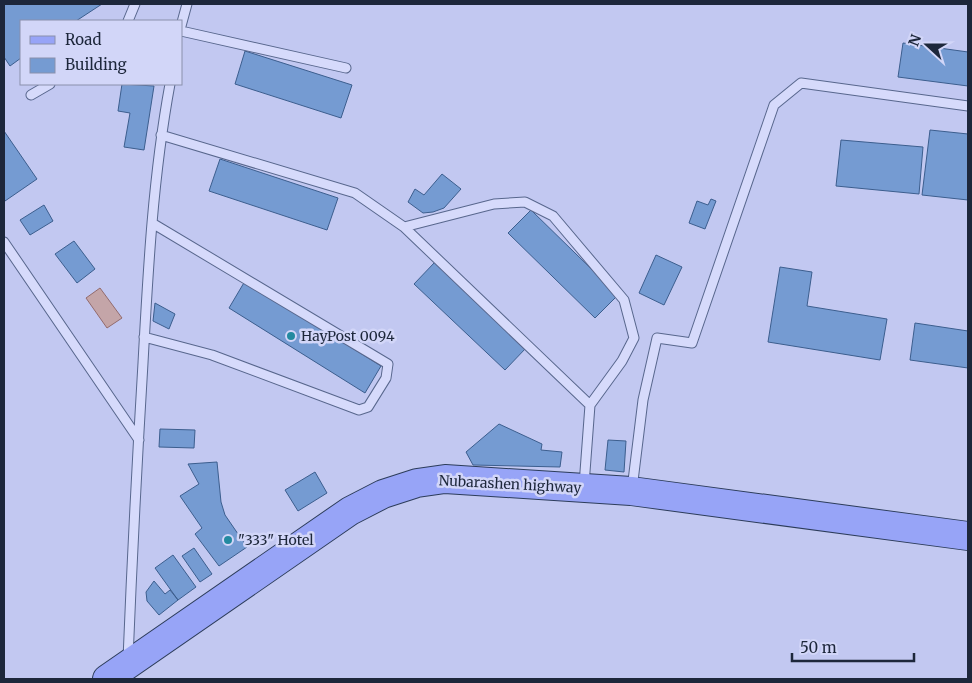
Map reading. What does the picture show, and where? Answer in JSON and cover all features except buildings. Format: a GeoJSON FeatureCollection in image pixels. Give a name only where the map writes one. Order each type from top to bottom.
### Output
{"type":"FeatureCollection","features":[{"type":"Feature","properties":{"kind":"main road","name":"Nubarashen highway"},"geometry":{"type":"LineString","coordinates":[[118,671],[350,512],[383,494],[417,482],[445,479],[632,491],[968,536]]}},
{"type":"Feature","properties":{"kind":"lane"},"geometry":{"type":"LineString","coordinates":[[128,20],[135,4]]}},
{"type":"Feature","properties":{"kind":"lane"},"geometry":{"type":"LineString","coordinates":[[182,22],[187,4]]}},
{"type":"Feature","properties":{"kind":"lane"},"geometry":{"type":"LineString","coordinates":[[182,31],[346,68]]}},
{"type":"Feature","properties":{"kind":"lane"},"geometry":{"type":"LineString","coordinates":[[632,491],[643,400],[657,338],[692,343],[774,105],[801,83],[968,106]]}},
{"type":"Feature","properties":{"kind":"lane"},"geometry":{"type":"LineString","coordinates":[[31,95],[48,85]]}},
{"type":"Feature","properties":{"kind":"lane"},"geometry":{"type":"LineString","coordinates":[[118,671],[138,440],[152,223],[160,135],[170,85]]}},
{"type":"Feature","properties":{"kind":"lane"},"geometry":{"type":"LineString","coordinates":[[160,135],[355,193],[404,228],[590,405]]}},
{"type":"Feature","properties":{"kind":"lane"},"geometry":{"type":"LineString","coordinates":[[404,228],[494,204],[525,202],[553,216],[624,300],[634,338],[622,361],[590,405],[583,488]]}},
{"type":"Feature","properties":{"kind":"lane"},"geometry":{"type":"LineString","coordinates":[[144,336],[212,354],[359,410],[368,407],[386,378],[388,364],[152,223]]}},
{"type":"Feature","properties":{"kind":"lane"},"geometry":{"type":"LineString","coordinates":[[4,242],[138,440]]}},
{"type":"Feature","properties":{"kind":"shaded area"},"geometry":{"type":"Polygon","coordinates":[[[100,288],[122,318],[107,328],[86,298],[100,288]]]}},
{"type":"Feature","properties":{"kind":"place","name":"HayPost 0094"},"geometry":{"type":"Point","coordinates":[291,336]}},
{"type":"Feature","properties":{"kind":"place","name":"\"333\" Hotel"},"geometry":{"type":"Point","coordinates":[228,540]}}]}
